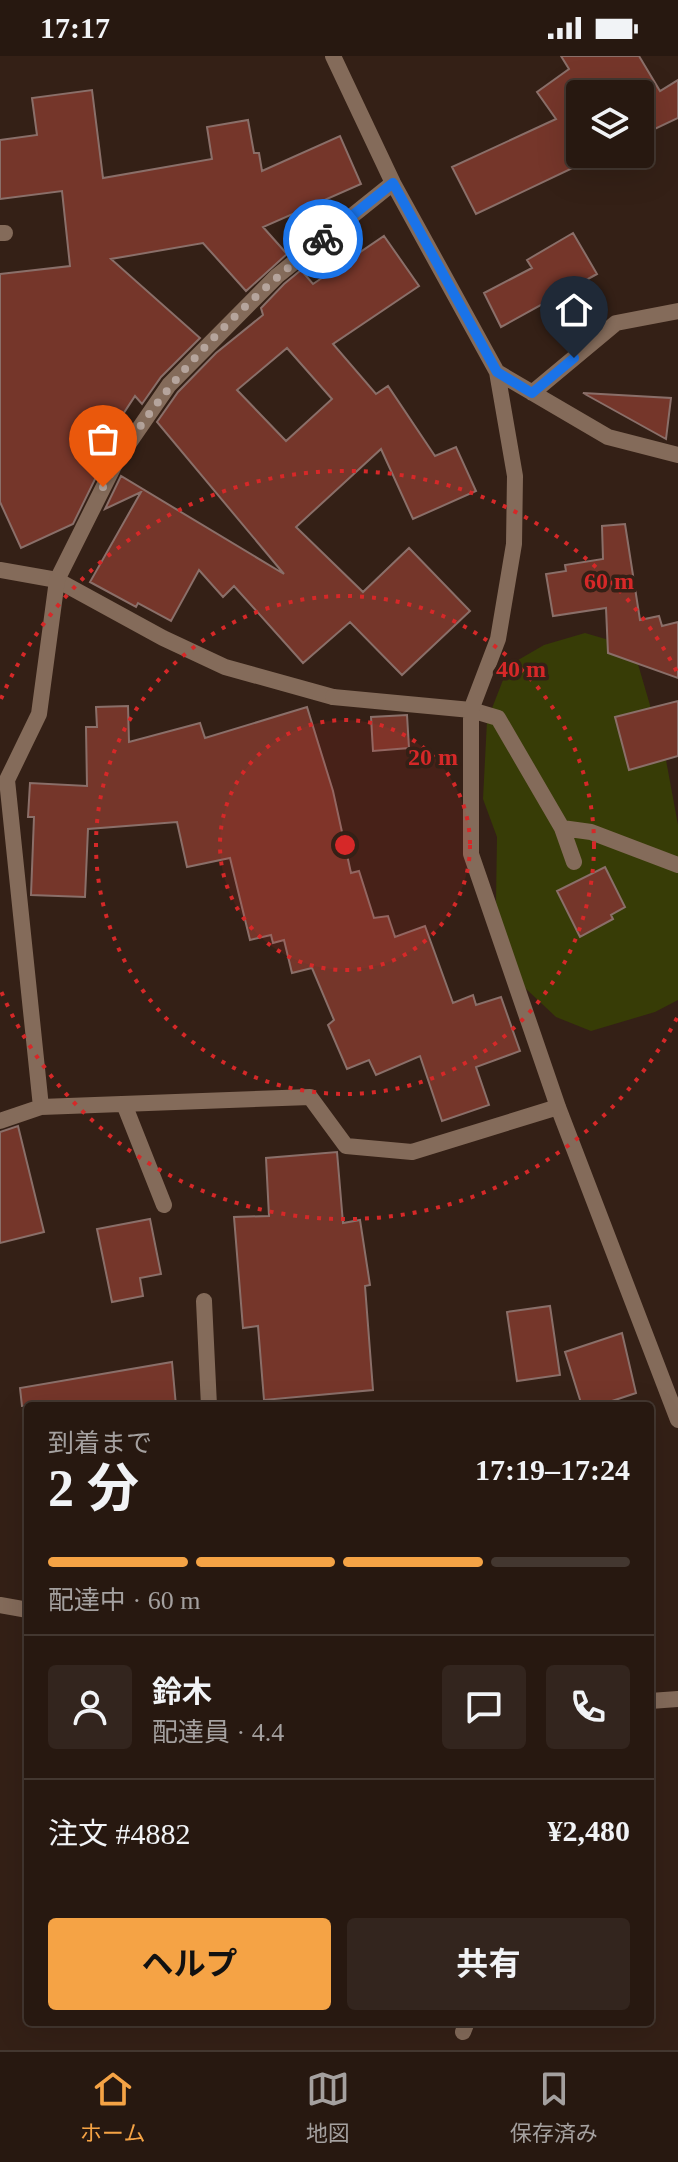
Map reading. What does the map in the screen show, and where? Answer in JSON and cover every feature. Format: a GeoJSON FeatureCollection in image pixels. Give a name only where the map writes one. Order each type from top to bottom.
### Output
{"type":"FeatureCollection","features":[{"type":"Feature","properties":{"kind":"street"},"geometry":{"type":"LineString","coordinates":[[333,56],[393,183],[497,372],[515,476],[514,544],[498,639],[471,710],[471,854],[558,1107],[678,1420]]}},
{"type":"Feature","properties":{"kind":"street"},"geometry":{"type":"LineString","coordinates":[[41,1107],[5,820],[7,780],[39,714],[57,580],[116,462],[169,385],[277,276],[393,183]]}},
{"type":"Feature","properties":{"kind":"street"},"geometry":{"type":"LineString","coordinates":[[532,393],[616,323],[678,311]]}},
{"type":"Feature","properties":{"kind":"street"},"geometry":{"type":"LineString","coordinates":[[497,372],[608,437],[678,455]]}},
{"type":"Feature","properties":{"kind":"street"},"geometry":{"type":"LineString","coordinates":[[0,570],[57,580],[163,638],[225,667],[333,697],[471,710],[498,718],[562,828],[574,862]]}},
{"type":"Feature","properties":{"kind":"street"},"geometry":{"type":"LineString","coordinates":[[562,828],[591,832],[678,865]]}},
{"type":"Feature","properties":{"kind":"street"},"geometry":{"type":"LineString","coordinates":[[0,1121],[41,1107],[310,1097],[346,1146],[412,1152],[558,1107]]}},
{"type":"Feature","properties":{"kind":"street"},"geometry":{"type":"LineString","coordinates":[[124,1104],[164,1205]]}},
{"type":"Feature","properties":{"kind":"street"},"geometry":{"type":"LineString","coordinates":[[204,1301],[209,1402]]}},
{"type":"Feature","properties":{"kind":"street"},"geometry":{"type":"LineString","coordinates":[[0,1605],[24,1609]]}},
{"type":"Feature","properties":{"kind":"street"},"geometry":{"type":"LineString","coordinates":[[654,1701],[678,1699]]}},
{"type":"Feature","properties":{"kind":"green space"},"geometry":{"type":"Polygon","coordinates":[[[585,633],[633,647],[666,760],[678,825],[678,1000],[655,1012],[591,1031],[556,1017],[524,987],[501,942],[496,901],[497,837],[483,799],[487,721],[513,663],[544,645],[585,633]]]}},
{"type":"Feature","properties":{"kind":"building"},"geometry":{"type":"Polygon","coordinates":[[[561,56],[639,56],[653,80],[566,80],[566,168],[573,168],[476,214],[452,167],[556,119],[537,92],[569,69],[561,56]]]}},
{"type":"Feature","properties":{"kind":"building"},"geometry":{"type":"Polygon","coordinates":[[[678,80],[678,118],[654,129],[654,81],[660,91],[678,80]]]}},
{"type":"Feature","properties":{"kind":"building"},"geometry":{"type":"Polygon","coordinates":[[[92,90],[103,178],[212,159],[207,127],[248,120],[254,153],[259,153],[262,171],[340,136],[361,184],[263,227],[287,254],[246,291],[203,243],[111,259],[200,338],[161,377],[142,404],[135,396],[93,460],[102,465],[73,524],[21,548],[0,502],[0,274],[70,266],[62,191],[0,199],[0,140],[37,135],[32,98],[92,90]]]}},
{"type":"Feature","properties":{"kind":"building"},"geometry":{"type":"Polygon","coordinates":[[[573,233],[597,274],[501,327],[484,293],[532,268],[527,260],[573,233]]]}},
{"type":"Feature","properties":{"kind":"building"},"geometry":{"type":"Polygon","coordinates":[[[384,236],[419,286],[333,344],[376,394],[388,386],[435,456],[456,447],[476,491],[413,519],[381,449],[296,527],[363,592],[409,548],[470,611],[402,675],[350,622],[303,663],[234,586],[223,597],[199,570],[171,621],[138,603],[136,607],[90,582],[141,492],[105,509],[121,476],[284,574],[157,422],[178,392],[216,353],[263,315],[261,308],[284,284],[301,270],[313,284],[384,236]],[[287,348],[237,390],[286,441],[332,399],[287,348]]]}},
{"type":"Feature","properties":{"kind":"building"},"geometry":{"type":"Polygon","coordinates":[[[583,393],[671,398],[666,439],[583,393]]]}},
{"type":"Feature","properties":{"kind":"building"},"geometry":{"type":"Polygon","coordinates":[[[625,524],[640,620],[659,616],[662,626],[678,622],[678,678],[608,653],[606,608],[553,616],[546,574],[566,571],[565,565],[603,559],[602,526],[625,524]]]}},
{"type":"Feature","properties":{"kind":"building"},"geometry":{"type":"Polygon","coordinates":[[[678,701],[678,756],[629,770],[615,717],[678,701]]]}},
{"type":"Feature","properties":{"kind":"building"},"geometry":{"type":"Polygon","coordinates":[[[128,706],[129,742],[200,723],[205,738],[307,707],[333,791],[351,873],[359,871],[374,918],[388,916],[395,937],[425,926],[453,1003],[473,995],[476,1005],[501,997],[520,1051],[476,1067],[489,1105],[442,1121],[420,1056],[376,1075],[369,1060],[347,1069],[328,1025],[334,1020],[312,968],[292,973],[284,940],[273,943],[271,935],[250,940],[230,858],[187,867],[177,822],[88,829],[85,897],[31,895],[34,817],[28,817],[30,783],[87,786],[86,727],[97,727],[96,707],[128,706]]]}},
{"type":"Feature","properties":{"kind":"building"},"geometry":{"type":"Polygon","coordinates":[[[407,715],[409,748],[373,751],[371,717],[407,715]]]}},
{"type":"Feature","properties":{"kind":"building"},"geometry":{"type":"Polygon","coordinates":[[[605,867],[625,907],[611,915],[613,919],[580,937],[557,891],[605,867]]]}},
{"type":"Feature","properties":{"kind":"building"},"geometry":{"type":"Polygon","coordinates":[[[18,1126],[44,1232],[0,1243],[0,1132],[18,1126]]]}},
{"type":"Feature","properties":{"kind":"building"},"geometry":{"type":"Polygon","coordinates":[[[337,1152],[343,1223],[360,1220],[370,1285],[365,1286],[373,1390],[264,1400],[258,1326],[243,1328],[234,1217],[269,1216],[266,1158],[337,1152]]]}},
{"type":"Feature","properties":{"kind":"building"},"geometry":{"type":"Polygon","coordinates":[[[150,1219],[161,1274],[140,1278],[143,1296],[112,1302],[97,1229],[150,1219]]]}},
{"type":"Feature","properties":{"kind":"building"},"geometry":{"type":"Polygon","coordinates":[[[550,1306],[560,1375],[517,1381],[507,1312],[550,1306]]]}},
{"type":"Feature","properties":{"kind":"building"},"geometry":{"type":"Polygon","coordinates":[[[622,1333],[636,1393],[609,1402],[581,1402],[565,1352],[622,1333]]]}},
{"type":"Feature","properties":{"kind":"building"},"geometry":{"type":"Polygon","coordinates":[[[172,1362],[176,1402],[24,1402],[22,1406],[20,1388],[172,1362]]]}},
{"type":"Feature","properties":{"kind":"way so far"},"geometry":{"type":"LineString","coordinates":[[103,487],[116,462],[169,385],[277,276],[323,239]]}},
{"type":"Feature","properties":{"kind":"route"},"geometry":{"type":"LineString","coordinates":[[323,239],[393,183],[497,372],[532,393],[574,358]]}}]}
